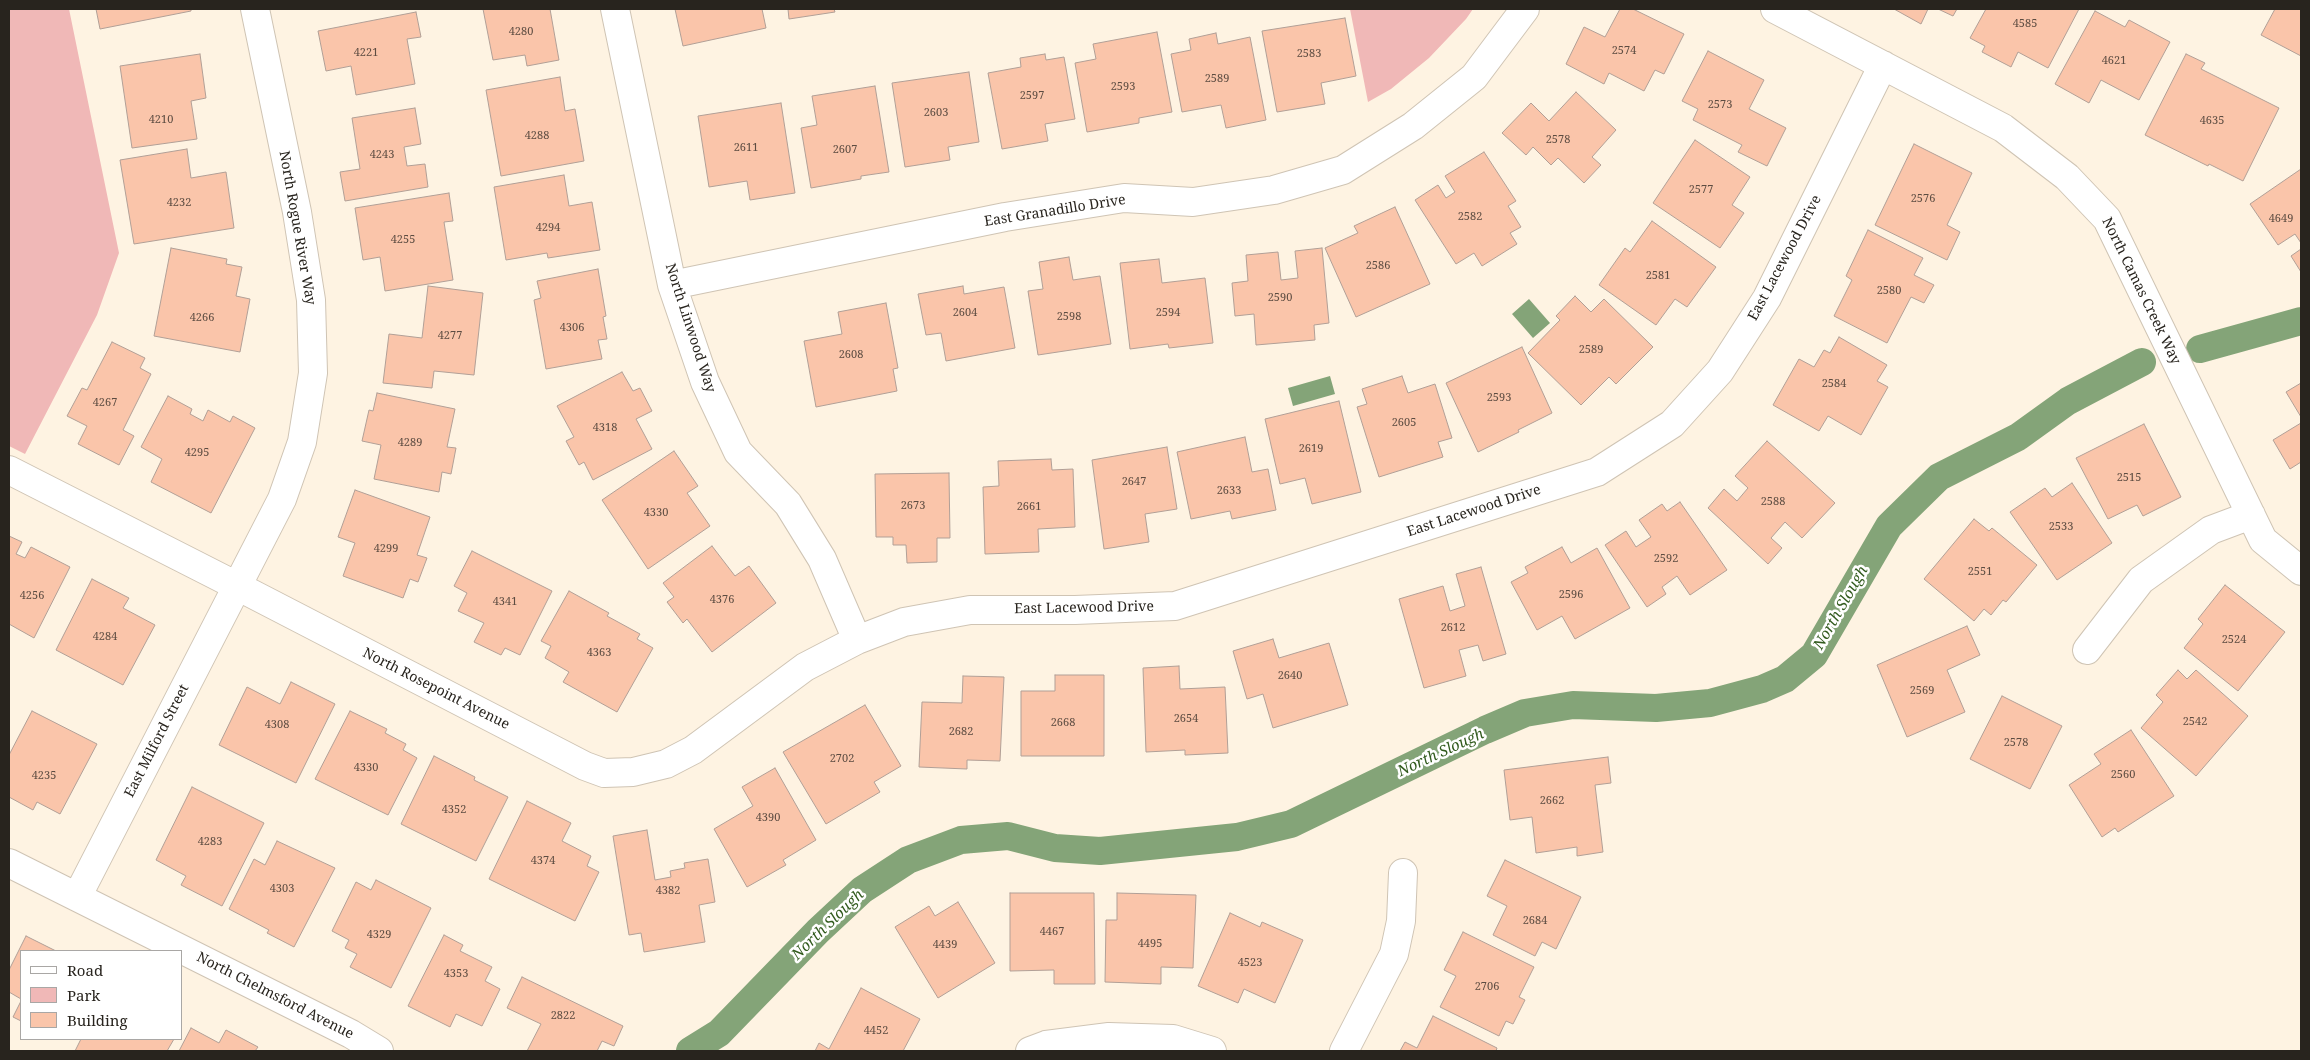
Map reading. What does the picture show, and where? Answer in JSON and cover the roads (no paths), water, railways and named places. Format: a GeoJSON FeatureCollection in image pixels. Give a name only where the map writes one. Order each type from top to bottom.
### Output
{"type":"FeatureCollection","features":[{"type":"Feature","properties":{"kind":"street","name":"North Rogue River Way"},"geometry":{"type":"LineString","coordinates":[[237,586],[282,499],[302,442],[313,373],[311,300],[297,212],[255,9]]}},
{"type":"Feature","properties":{"kind":"street","name":"North Linwood Way"},"geometry":{"type":"LineString","coordinates":[[614,9],[672,285],[705,382],[738,452],[788,504],[822,559],[857,640]]}},
{"type":"Feature","properties":{"kind":"street","name":"East Granadillo Drive"},"geometry":{"type":"LineString","coordinates":[[672,285],[1005,217],[1124,198],[1194,202],[1274,190],[1343,170],[1413,126],[1474,77],[1525,9]]}},
{"type":"Feature","properties":{"kind":"street","name":"North Camas Creek Way"},"geometry":{"type":"LineString","coordinates":[[1775,9],[2003,128],[2067,178],[2107,219],[2264,540],[2301,571]]}},
{"type":"Feature","properties":{"kind":"street","name":"East Lacewood Drive"},"geometry":{"type":"LineString","coordinates":[[857,640],[904,622],[970,610],[1075,610],[1176,606],[1597,472],[1672,424],[1720,371],[1767,298],[1883,65]]}},
{"type":"Feature","properties":{"kind":"street","name":"North Rosepoint Avenue"},"geometry":{"type":"LineString","coordinates":[[9,470],[585,766],[604,773],[633,772],[666,764],[693,750],[805,667],[857,640]]}},
{"type":"Feature","properties":{"kind":"street"},"geometry":{"type":"LineString","coordinates":[[2087,650],[2141,580],[2211,530],[2251,515]]}},
{"type":"Feature","properties":{"kind":"street","name":"East Milford Street"},"geometry":{"type":"LineString","coordinates":[[77,897],[237,586]]}},
{"type":"Feature","properties":{"kind":"street","name":"North Chelmsford Avenue"},"geometry":{"type":"LineString","coordinates":[[9,863],[351,1034],[379,1051]]}},
{"type":"Feature","properties":{"kind":"street"},"geometry":{"type":"LineString","coordinates":[[1344,1051],[1394,954],[1401,922],[1402,873]]}},
{"type":"Feature","properties":{"kind":"street"},"geometry":{"type":"LineString","coordinates":[[1030,1051],[1046,1045],[1109,1038],[1173,1039],[1212,1051]]}},
{"type":"Feature","properties":{"kind":"waterway","name":"North Slough"},"geometry":{"type":"LineString","coordinates":[[2200,349],[2301,321]]}},
{"type":"Feature","properties":{"kind":"waterway","name":"North Slough"},"geometry":{"type":"LineString","coordinates":[[690,1051],[719,1033],[818,931],[862,890],[908,860],[961,840],[1008,836],[1055,848],[1100,851],[1237,837],[1291,824],[1485,730],[1525,713],[1573,705],[1656,708],[1710,703],[1762,689],[1785,679],[1814,655],[1889,526],[1939,477],[2018,437],[2068,401],[2142,362]]}}]}
